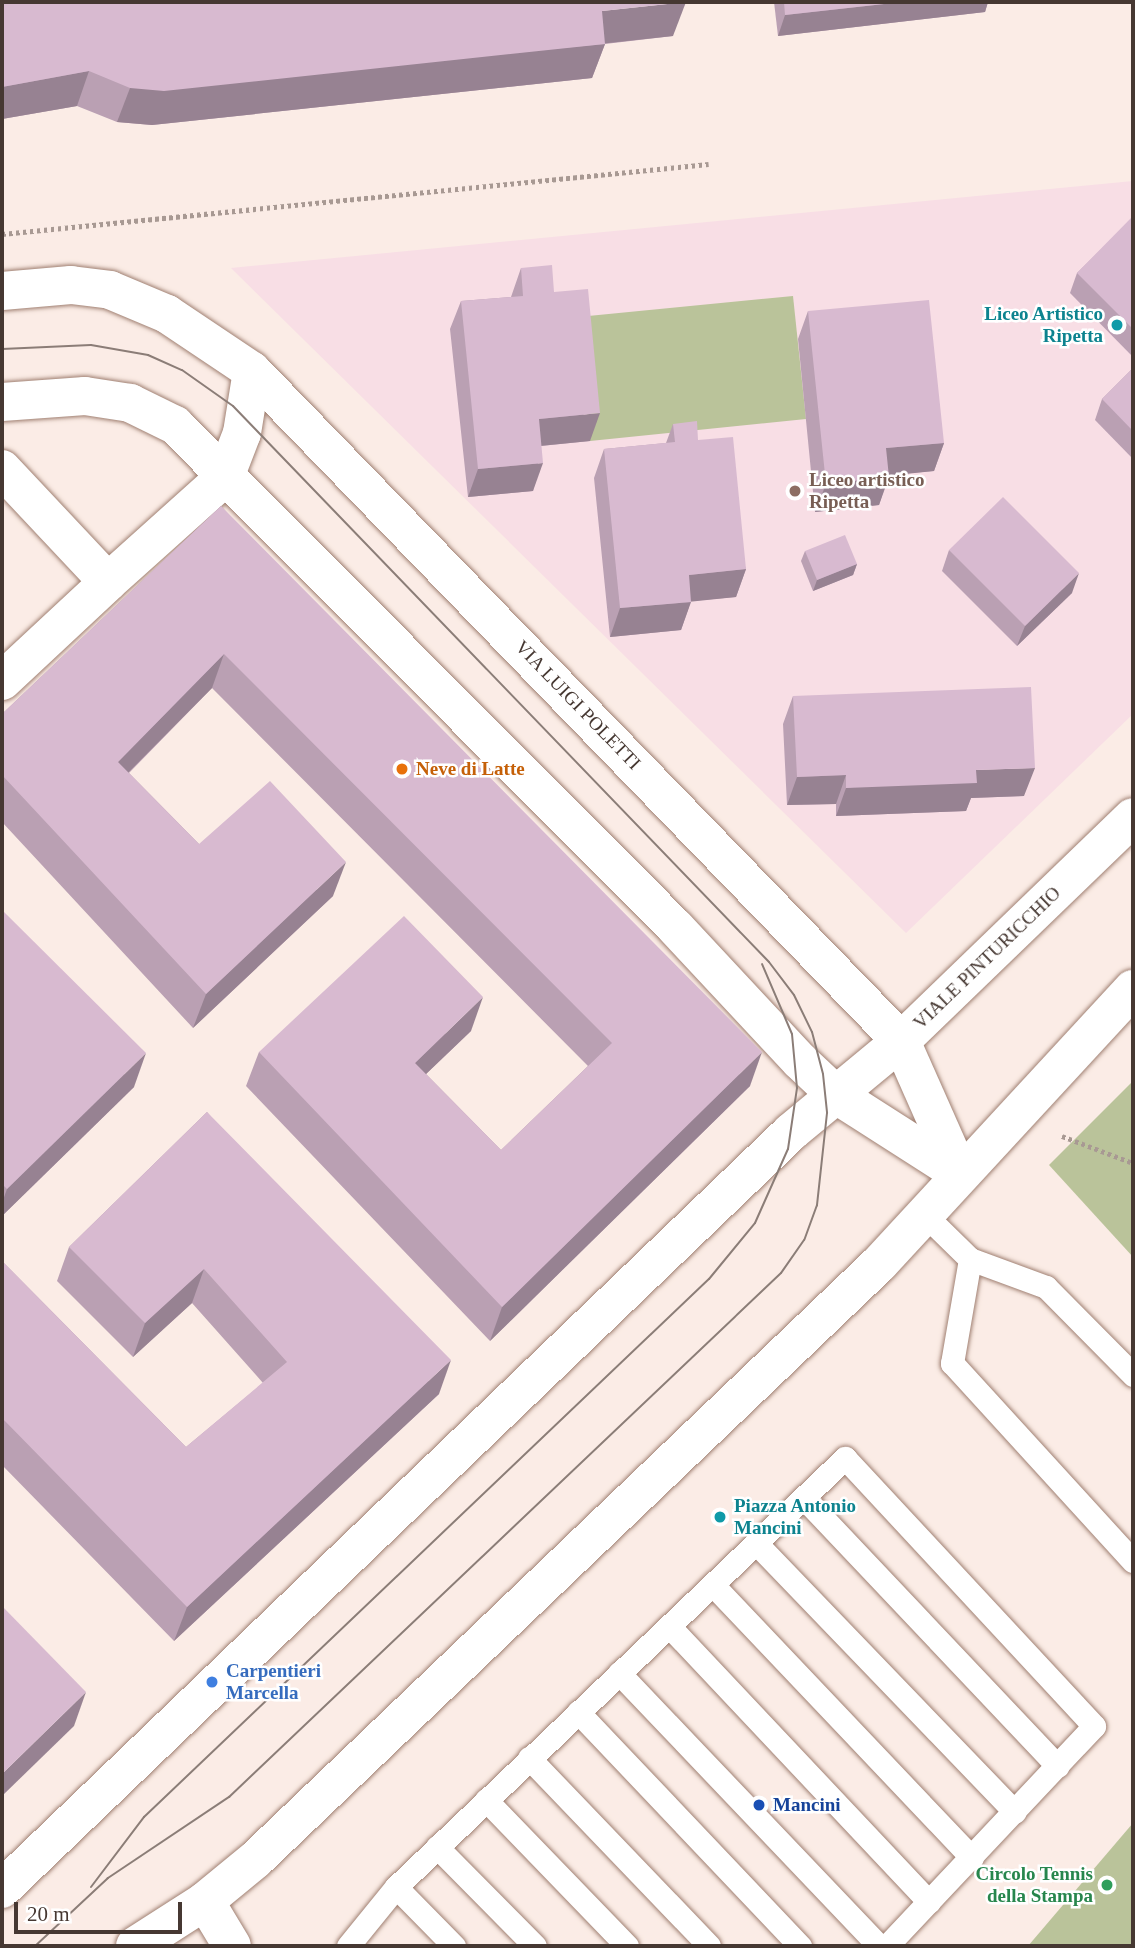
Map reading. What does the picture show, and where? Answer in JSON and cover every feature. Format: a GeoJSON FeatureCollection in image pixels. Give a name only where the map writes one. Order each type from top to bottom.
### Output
{"type":"FeatureCollection","features":[{"type":"Feature","properties":{"kind":"street","name":"VIA LUIGI POLETTI"},"geometry":{"type":"LineString","coordinates":[[2,291],[71,285],[110,290],[175,319],[252,371],[901,1041]]}},
{"type":"Feature","properties":{"kind":"street"},"geometry":{"type":"LineString","coordinates":[[2,681],[225,477],[242,433],[252,371]]}},
{"type":"Feature","properties":{"kind":"street"},"geometry":{"type":"LineString","coordinates":[[2,402],[76,395],[142,408],[175,425],[675,927],[785,1045],[835,1094],[960,1174]]}},
{"type":"Feature","properties":{"kind":"street"},"geometry":{"type":"LineString","coordinates":[[2,469],[108,582]]}},
{"type":"Feature","properties":{"kind":"street","name":"VIALE PINTURICCHIO"},"geometry":{"type":"LineString","coordinates":[[835,1094],[901,1041],[1133,817]]}},
{"type":"Feature","properties":{"kind":"street"},"geometry":{"type":"LineString","coordinates":[[135,1946],[205,1901],[254,1860],[850,1292],[1133,989]]}},
{"type":"Feature","properties":{"kind":"street"},"geometry":{"type":"LineString","coordinates":[[901,1041],[960,1174]]}},
{"type":"Feature","properties":{"kind":"street"},"geometry":{"type":"LineString","coordinates":[[2,1889],[835,1094]]}},
{"type":"Feature","properties":{"kind":"street"},"geometry":{"type":"LineString","coordinates":[[205,1901],[232,1946]]}},
{"type":"Feature","properties":{"kind":"lane"},"geometry":{"type":"LineString","coordinates":[[924,1214],[970,1259],[1046,1287],[1133,1375]]}},
{"type":"Feature","properties":{"kind":"lane"},"geometry":{"type":"LineString","coordinates":[[970,1259],[952,1363],[1133,1561]]}},
{"type":"Feature","properties":{"kind":"lane"},"geometry":{"type":"LineString","coordinates":[[348,1946],[396,1887],[845,1458],[1058,1683],[1094,1726],[887,1946]]}},
{"type":"Feature","properties":{"kind":"lane"},"geometry":{"type":"LineString","coordinates":[[804,1498],[1057,1766]]}},
{"type":"Feature","properties":{"kind":"lane"},"geometry":{"type":"LineString","coordinates":[[756,1543],[1015,1812]]}},
{"type":"Feature","properties":{"kind":"lane"},"geometry":{"type":"LineString","coordinates":[[713,1585],[972,1858]]}},
{"type":"Feature","properties":{"kind":"lane"},"geometry":{"type":"LineString","coordinates":[[669,1626],[929,1902]]}},
{"type":"Feature","properties":{"kind":"lane"},"geometry":{"type":"LineString","coordinates":[[619,1673],[879,1946]]}},
{"type":"Feature","properties":{"kind":"lane"},"geometry":{"type":"LineString","coordinates":[[578,1712],[800,1946]]}},
{"type":"Feature","properties":{"kind":"lane"},"geometry":{"type":"LineString","coordinates":[[529,1758],[709,1946]]}},
{"type":"Feature","properties":{"kind":"lane"},"geometry":{"type":"LineString","coordinates":[[486,1800],[627,1946]]}},
{"type":"Feature","properties":{"kind":"lane"},"geometry":{"type":"LineString","coordinates":[[437,1847],[535,1946]]}},
{"type":"Feature","properties":{"kind":"lane"},"geometry":{"type":"LineString","coordinates":[[396,1887],[454,1946]]}},
{"type":"Feature","properties":{"kind":"path"},"geometry":{"type":"LineString","coordinates":[[2,234],[709,164]]}},
{"type":"Feature","properties":{"kind":"path"},"geometry":{"type":"LineString","coordinates":[[1056,1133],[1133,1163]]}},
{"type":"Feature","properties":{"kind":"shaded area","name":"Liceo artistico Ripetta"},"geometry":{"type":"Polygon","coordinates":[[[1133,181],[1133,714],[906,933],[231,268],[1133,181]]]}},
{"type":"Feature","properties":{"kind":"green space"},"geometry":{"type":"Polygon","coordinates":[[[793,296],[806,419],[590,441],[578,317],[793,296]]]}},
{"type":"Feature","properties":{"kind":"green space"},"geometry":{"type":"Polygon","coordinates":[[[1133,1081],[1133,1257],[1049,1165],[1133,1081]]]}},
{"type":"Feature","properties":{"kind":"green space","name":"Circolo Tennis della Stampa"},"geometry":{"type":"Polygon","coordinates":[[[1133,1823],[1133,1946],[1028,1946],[1133,1823]]]}},
{"type":"Feature","properties":{"kind":"building"},"geometry":{"type":"Polygon","coordinates":[[[2,2],[686,2],[602,11],[605,44],[164,91],[130,88],[89,71],[2,87],[2,2]]]}},
{"type":"Feature","properties":{"kind":"building"},"geometry":{"type":"Polygon","coordinates":[[[784,2],[902,2],[785,15],[784,2]]]}},
{"type":"Feature","properties":{"kind":"building","name":"Liceo Artistico Ripetta"},"geometry":{"type":"Polygon","coordinates":[[[1133,218],[1133,329],[1077,273],[1133,218]]]}},
{"type":"Feature","properties":{"kind":"building"},"geometry":{"type":"Polygon","coordinates":[[[552,265],[554,292],[588,289],[600,413],[539,419],[543,463],[478,469],[461,301],[523,296],[521,268],[552,265]]]}},
{"type":"Feature","properties":{"kind":"building"},"geometry":{"type":"Polygon","coordinates":[[[929,300],[944,443],[886,448],[889,477],[826,484],[808,311],[929,300]]]}},
{"type":"Feature","properties":{"kind":"building"},"geometry":{"type":"Polygon","coordinates":[[[1133,368],[1133,431],[1102,399],[1133,368]]]}},
{"type":"Feature","properties":{"kind":"building"},"geometry":{"type":"Polygon","coordinates":[[[697,421],[698,440],[733,437],[746,569],[689,575],[691,602],[620,608],[604,449],[675,442],[673,424],[697,421]]]}},
{"type":"Feature","properties":{"kind":"building"},"geometry":{"type":"Polygon","coordinates":[[[1003,497],[1079,573],[1025,626],[949,550],[1003,497]]]}},
{"type":"Feature","properties":{"kind":"building"},"geometry":{"type":"Polygon","coordinates":[[[221,506],[762,1052],[502,1307],[259,1052],[404,916],[483,997],[415,1063],[501,1150],[612,1043],[224,654],[118,762],[199,844],[270,781],[346,862],[206,994],[2,775],[2,714],[221,506]]]}},
{"type":"Feature","properties":{"kind":"building"},"geometry":{"type":"Polygon","coordinates":[[[845,535],[857,564],[817,580],[805,551],[845,535]]]}},
{"type":"Feature","properties":{"kind":"building"},"geometry":{"type":"Polygon","coordinates":[[[1031,687],[1035,768],[976,770],[977,783],[846,788],[846,775],[797,777],[793,696],[1031,687]]]}},
{"type":"Feature","properties":{"kind":"building"},"geometry":{"type":"Polygon","coordinates":[[[2,910],[146,1053],[7,1189],[2,1184],[2,910]]]}},
{"type":"Feature","properties":{"kind":"building"},"geometry":{"type":"Polygon","coordinates":[[[207,1112],[451,1360],[187,1607],[2,1418],[2,1261],[186,1447],[287,1362],[204,1269],[145,1323],[69,1247],[207,1112]]]}},
{"type":"Feature","properties":{"kind":"building"},"geometry":{"type":"Polygon","coordinates":[[[2,1606],[86,1692],[2,1774],[2,1606]]]}},
{"type":"Feature","properties":{"kind":"tram line"},"geometry":{"type":"LineString","coordinates":[[2,349],[91,345],[148,355],[182,370],[233,406],[769,962],[794,995],[812,1032],[823,1074],[827,1113],[817,1205],[804,1240],[781,1273],[229,1797],[108,1878],[35,1946]]}},
{"type":"Feature","properties":{"kind":"tram line"},"geometry":{"type":"LineString","coordinates":[[91,1887],[144,1817],[709,1279],[755,1223],[788,1149],[797,1088],[792,1034],[762,964]]}},
{"type":"Feature","properties":{"kind":"place","name":"Liceo Artistico Ripetta"},"geometry":{"type":"Point","coordinates":[1117,325]}},
{"type":"Feature","properties":{"kind":"place","name":"Liceo artistico Ripetta"},"geometry":{"type":"Point","coordinates":[795,491]}},
{"type":"Feature","properties":{"kind":"place","name":"Neve di Latte"},"geometry":{"type":"Point","coordinates":[402,769]}},
{"type":"Feature","properties":{"kind":"place","name":"Piazza Antonio Mancini"},"geometry":{"type":"Point","coordinates":[720,1517]}},
{"type":"Feature","properties":{"kind":"place","name":"Carpentieri Marcella"},"geometry":{"type":"Point","coordinates":[212,1682]}},
{"type":"Feature","properties":{"kind":"place","name":"Mancini"},"geometry":{"type":"Point","coordinates":[759,1805]}},
{"type":"Feature","properties":{"kind":"place","name":"Circolo Tennis della Stampa"},"geometry":{"type":"Point","coordinates":[1107,1885]}}]}
